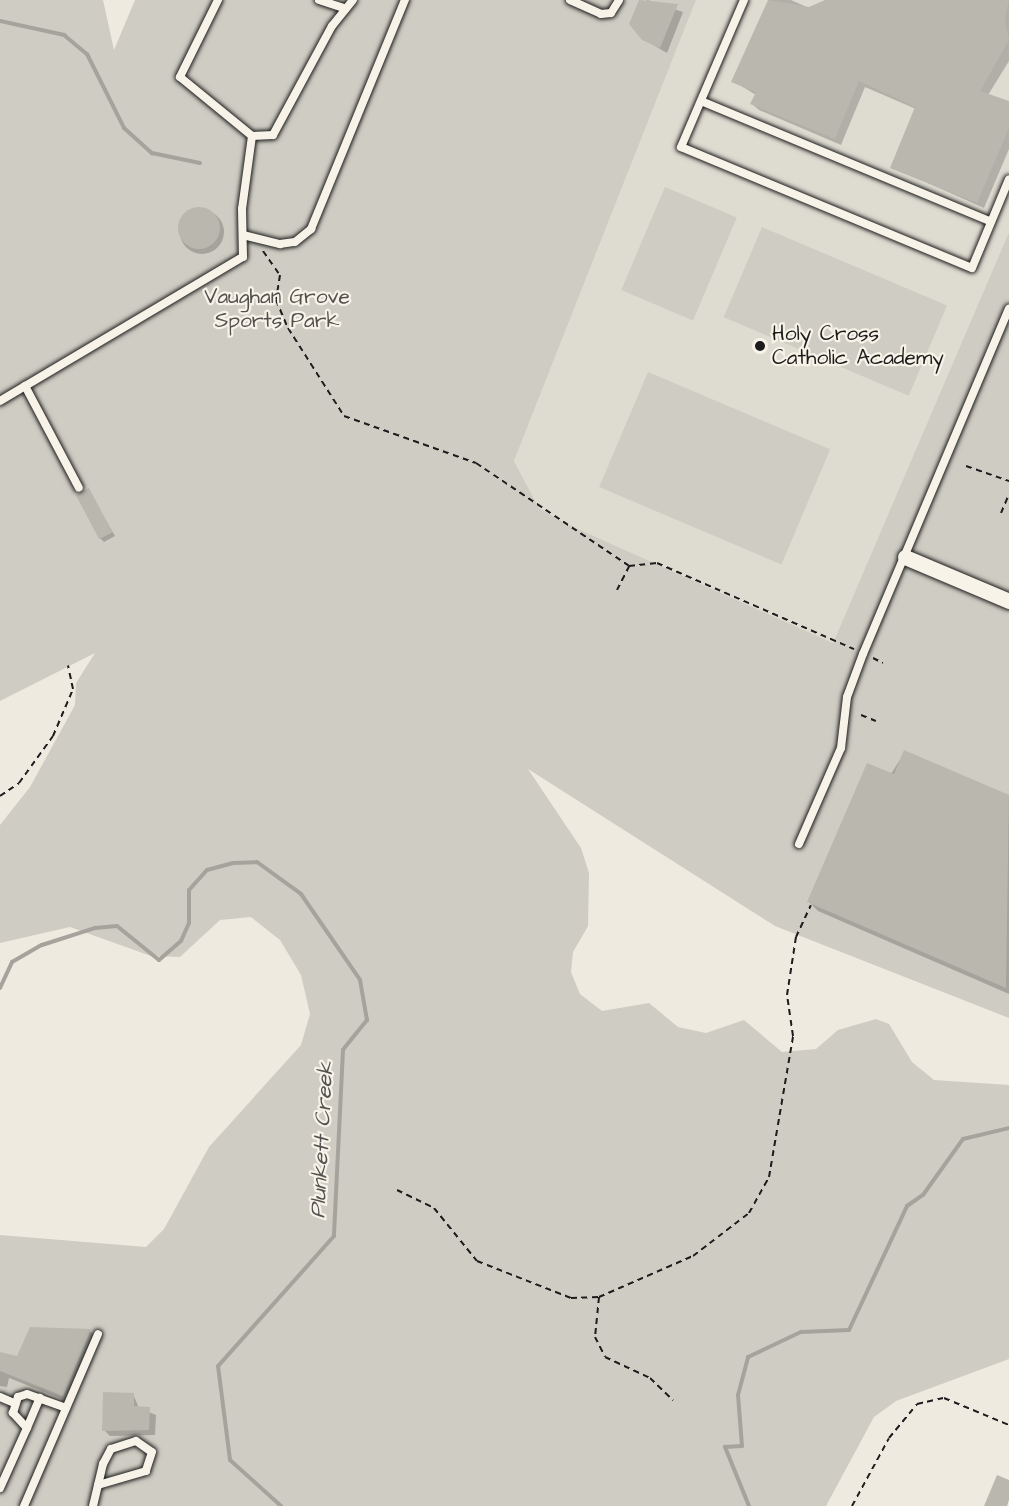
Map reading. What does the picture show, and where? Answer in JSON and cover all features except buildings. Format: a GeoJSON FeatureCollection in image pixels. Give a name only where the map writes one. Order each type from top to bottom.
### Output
{"type":"FeatureCollection","features":[{"type":"Feature","properties":{"kind":"street"},"geometry":{"type":"LineString","coordinates":[[905,557],[1009,601]]}},
{"type":"Feature","properties":{"kind":"lane"},"geometry":{"type":"LineString","coordinates":[[218,0],[180,76],[252,136],[273,135],[353,0]]}},
{"type":"Feature","properties":{"kind":"lane"},"geometry":{"type":"LineString","coordinates":[[319,0],[346,9]]}},
{"type":"Feature","properties":{"kind":"lane"},"geometry":{"type":"LineString","coordinates":[[243,236],[280,244],[295,242],[311,229],[405,0]]}},
{"type":"Feature","properties":{"kind":"lane"},"geometry":{"type":"LineString","coordinates":[[570,0],[601,14],[610,13],[619,0]]}},
{"type":"Feature","properties":{"kind":"lane"},"geometry":{"type":"LineString","coordinates":[[744,0],[681,147],[972,268],[1009,179]]}},
{"type":"Feature","properties":{"kind":"lane"},"geometry":{"type":"LineString","coordinates":[[701,101],[991,222]]}},
{"type":"Feature","properties":{"kind":"lane"},"geometry":{"type":"LineString","coordinates":[[0,401],[243,257],[252,136]]}},
{"type":"Feature","properties":{"kind":"lane"},"geometry":{"type":"LineString","coordinates":[[799,844],[841,748],[847,697],[863,654],[1009,309]]}},
{"type":"Feature","properties":{"kind":"lane"},"geometry":{"type":"LineString","coordinates":[[25,386],[79,488]]}},
{"type":"Feature","properties":{"kind":"lane"},"geometry":{"type":"LineString","coordinates":[[24,1506],[98,1334]]}},
{"type":"Feature","properties":{"kind":"lane"},"geometry":{"type":"LineString","coordinates":[[14,1403],[27,1394],[66,1408]]}},
{"type":"Feature","properties":{"kind":"lane"},"geometry":{"type":"LineString","coordinates":[[0,1397],[14,1403]]}},
{"type":"Feature","properties":{"kind":"lane"},"geometry":{"type":"LineString","coordinates":[[0,1488],[40,1398]]}},
{"type":"Feature","properties":{"kind":"lane"},"geometry":{"type":"LineString","coordinates":[[14,1403],[16,1420],[27,1428]]}},
{"type":"Feature","properties":{"kind":"lane"},"geometry":{"type":"LineString","coordinates":[[93,1506],[98,1485],[111,1449],[122,1443],[136,1441],[152,1452],[146,1471],[98,1485]]}},
{"type":"Feature","properties":{"kind":"path"},"geometry":{"type":"LineString","coordinates":[[243,236],[273,258],[280,275],[276,300],[288,328],[344,416],[476,463],[629,566],[657,563],[883,663]]}},
{"type":"Feature","properties":{"kind":"path"},"geometry":{"type":"LineString","coordinates":[[966,466],[1009,481]]}},
{"type":"Feature","properties":{"kind":"path"},"geometry":{"type":"LineString","coordinates":[[1001,513],[1009,494]]}},
{"type":"Feature","properties":{"kind":"path"},"geometry":{"type":"LineString","coordinates":[[617,590],[629,566]]}},
{"type":"Feature","properties":{"kind":"path"},"geometry":{"type":"LineString","coordinates":[[0,796],[19,783],[53,736],[73,689],[68,666]]}},
{"type":"Feature","properties":{"kind":"path"},"geometry":{"type":"LineString","coordinates":[[861,715],[876,721]]}},
{"type":"Feature","properties":{"kind":"path"},"geometry":{"type":"LineString","coordinates":[[397,1190],[434,1208],[477,1261],[571,1298],[599,1298],[693,1256],[749,1213],[769,1177],[793,1036],[789,984],[796,937],[811,905]]}},
{"type":"Feature","properties":{"kind":"path"},"geometry":{"type":"LineString","coordinates":[[599,1298],[595,1336],[605,1357],[650,1378],[673,1400]]}},
{"type":"Feature","properties":{"kind":"path"},"geometry":{"type":"LineString","coordinates":[[852,1506],[889,1438],[917,1404],[956,1401],[1009,1425]]}},
{"type":"Feature","properties":{"kind":"shaded area","name":"Holy Cross Catholic Academy"},"geometry":{"type":"Polygon","coordinates":[[[696,0],[1009,0],[1009,232],[833,643],[567,524],[539,508],[514,461],[696,0]]]}},
{"type":"Feature","properties":{"kind":"green space","name":"Vaughan Grove Sports Park"},"geometry":{"type":"Polygon","coordinates":[[[0,0],[103,0],[114,50],[135,0],[696,0],[514,461],[539,508],[567,524],[833,643],[1009,232],[1009,1018],[775,926],[528,769],[581,848],[589,873],[588,926],[573,952],[571,972],[580,994],[602,1011],[649,1003],[678,1027],[706,1033],[744,1020],[782,1052],[816,1049],[838,1030],[876,1019],[889,1024],[912,1062],[934,1080],[1009,1085],[1009,1359],[896,1401],[874,1417],[826,1506],[0,1506],[0,1235],[146,1247],[164,1229],[209,1147],[301,1045],[310,1014],[301,975],[280,940],[251,917],[220,920],[180,957],[151,956],[70,927],[0,943],[0,825],[30,787],[75,705],[76,683],[95,653],[0,701],[0,0]]]}},
{"type":"Feature","properties":{"kind":"green space"},"geometry":{"type":"Polygon","coordinates":[[[665,187],[737,217],[693,321],[621,290],[665,187]]]}},
{"type":"Feature","properties":{"kind":"green space"},"geometry":{"type":"Polygon","coordinates":[[[762,227],[947,306],[909,396],[724,317],[762,227]]]}},
{"type":"Feature","properties":{"kind":"green space"},"geometry":{"type":"Polygon","coordinates":[[[648,372],[830,449],[781,564],[599,487],[648,372]]]}},
{"type":"Feature","properties":{"kind":"waterway"},"geometry":{"type":"LineString","coordinates":[[0,21],[64,35],[87,54],[124,128],[152,153],[200,163]]}},
{"type":"Feature","properties":{"kind":"waterway","name":"Plunkett Creek"},"geometry":{"type":"LineString","coordinates":[[0,988],[12,962],[42,945],[95,928],[117,926],[159,960],[181,941],[189,923],[189,890],[207,870],[233,863],[257,862],[301,894],[360,980],[367,1020],[343,1050],[334,1236],[218,1366],[230,1460],[281,1506]]}},
{"type":"Feature","properties":{"kind":"waterway","name":"Plunkett Creek"},"geometry":{"type":"LineString","coordinates":[[749,1506],[725,1447],[742,1446],[738,1395],[748,1357],[801,1332],[849,1330],[907,1206],[923,1195],[963,1139],[1009,1128]]}},
{"type":"Feature","properties":{"kind":"place","name":"Holy Cross Catholic Academy"},"geometry":{"type":"Point","coordinates":[760,346]}}]}
